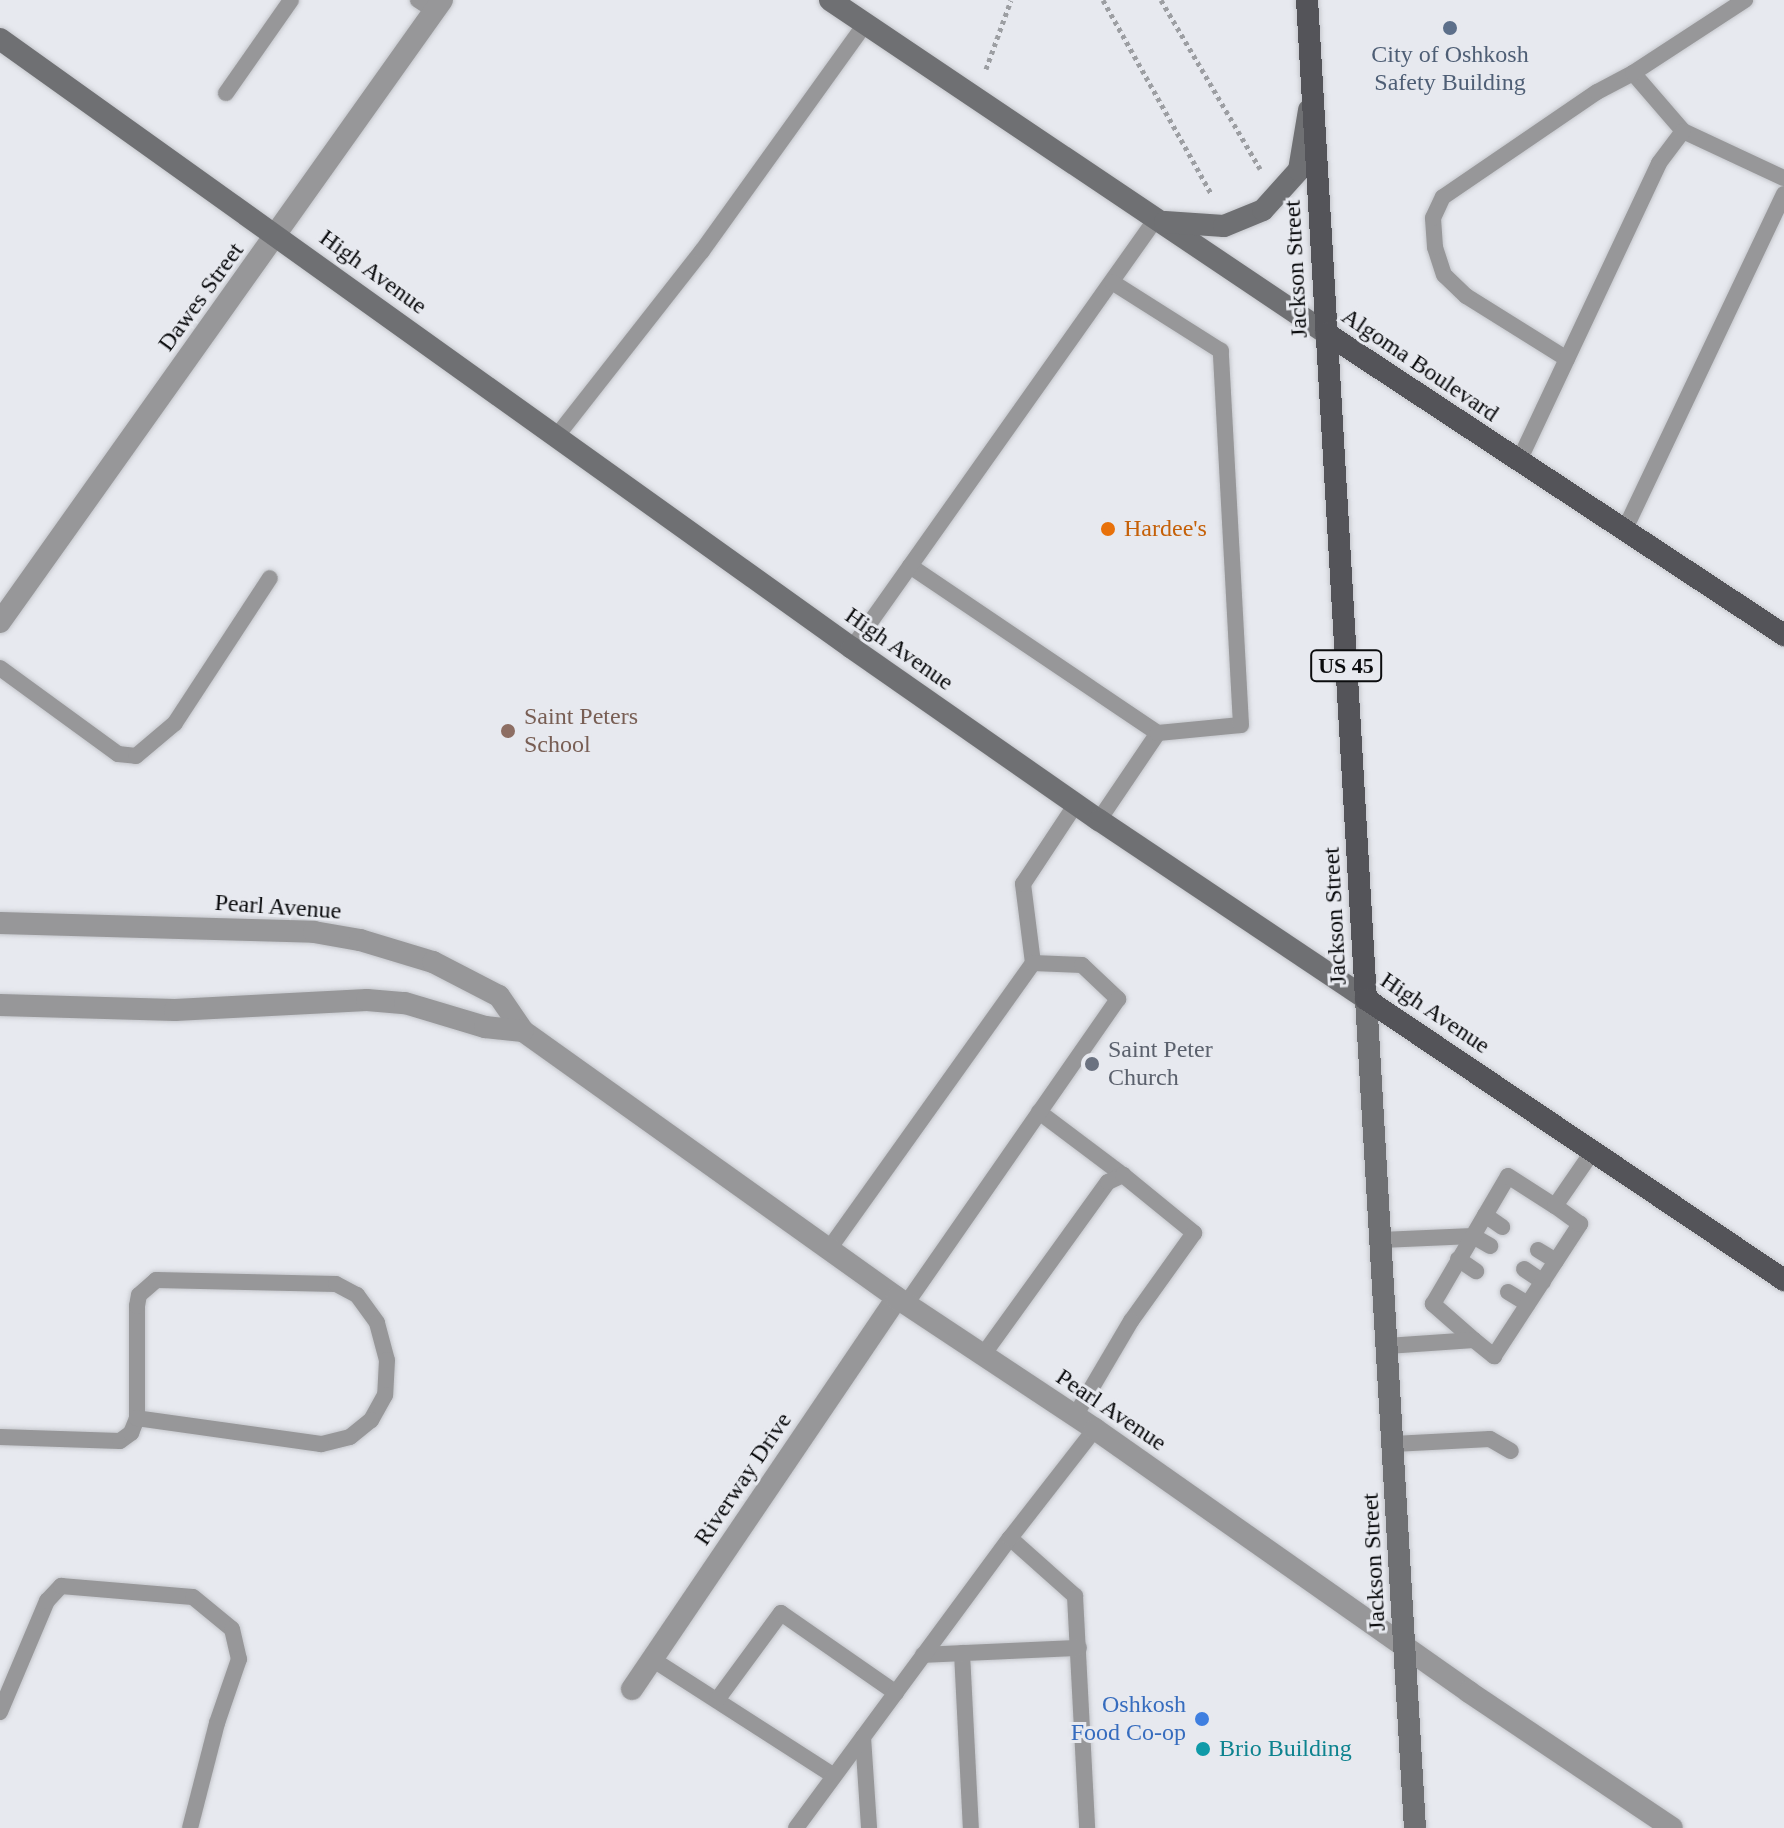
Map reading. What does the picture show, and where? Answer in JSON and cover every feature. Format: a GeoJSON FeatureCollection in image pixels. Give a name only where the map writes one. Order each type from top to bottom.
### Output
{"type":"FeatureCollection","features":[{"type":"Feature","properties":{"kind":"main road","name":"Algoma Boulevard"},"geometry":{"type":"LineString","coordinates":[[830,0],[1518,463],[1784,635]]}},
{"type":"Feature","properties":{"kind":"main road","name":"Jackson Street"},"geometry":{"type":"LineString","coordinates":[[1307,0],[1415,1828]]}},
{"type":"Feature","properties":{"kind":"main road","name":"High Avenue"},"geometry":{"type":"LineString","coordinates":[[0,39],[852,648],[1099,820],[1784,1280]]}},
{"type":"Feature","properties":{"kind":"main road"},"geometry":{"type":"LineString","coordinates":[[1155,220],[1181,226],[1224,226],[1263,210],[1299,170],[1312,89]]}},
{"type":"Feature","properties":{"kind":"street","name":"Dawes Street"},"geometry":{"type":"LineString","coordinates":[[0,622],[277,235],[432,4]]}},
{"type":"Feature","properties":{"kind":"street","name":"Pearl Avenue"},"geometry":{"type":"LineString","coordinates":[[0,923],[262,928],[360,940],[433,962],[499,996],[523,1031],[902,1301],[1095,1429],[1672,1828]]}},
{"type":"Feature","properties":{"kind":"street","name":"Pearl Avenue"},"geometry":{"type":"LineString","coordinates":[[0,1005],[175,1010],[367,1000],[405,1003],[485,1027],[523,1031]]}},
{"type":"Feature","properties":{"kind":"street","name":"Riverway Drive"},"geometry":{"type":"LineString","coordinates":[[632,1689],[902,1301]]}},
{"type":"Feature","properties":{"kind":"lane"},"geometry":{"type":"LineString","coordinates":[[226,93],[291,0]]}},
{"type":"Feature","properties":{"kind":"lane"},"geometry":{"type":"LineString","coordinates":[[1567,359],[1466,296],[1444,275],[1435,247],[1433,218],[1443,197],[1597,92],[1633,73],[1745,0]]}},
{"type":"Feature","properties":{"kind":"lane"},"geometry":{"type":"LineString","coordinates":[[556,437],[702,251],[865,24]]}},
{"type":"Feature","properties":{"kind":"lane"},"geometry":{"type":"LineString","coordinates":[[1633,73],[1683,131],[1784,178]]}},
{"type":"Feature","properties":{"kind":"lane"},"geometry":{"type":"LineString","coordinates":[[1518,463],[1659,163],[1683,131]]}},
{"type":"Feature","properties":{"kind":"lane"},"geometry":{"type":"LineString","coordinates":[[1624,531],[1784,194]]}},
{"type":"Feature","properties":{"kind":"lane"},"geometry":{"type":"LineString","coordinates":[[852,648],[1155,220]]}},
{"type":"Feature","properties":{"kind":"lane"},"geometry":{"type":"LineString","coordinates":[[910,566],[1158,733],[1241,725],[1221,351],[1112,282]]}},
{"type":"Feature","properties":{"kind":"lane"},"geometry":{"type":"LineString","coordinates":[[0,668],[118,754],[136,756],[175,723],[270,578]]}},
{"type":"Feature","properties":{"kind":"lane"},"geometry":{"type":"LineString","coordinates":[[1099,820],[1158,733]]}},
{"type":"Feature","properties":{"kind":"lane"},"geometry":{"type":"LineString","coordinates":[[829,1249],[1033,963],[1023,884],[1076,804]]}},
{"type":"Feature","properties":{"kind":"lane"},"geometry":{"type":"LineString","coordinates":[[902,1301],[1118,999],[1082,965],[1033,963]]}},
{"type":"Feature","properties":{"kind":"lane"},"geometry":{"type":"LineString","coordinates":[[1039,1112],[1194,1233],[1131,1321],[1075,1416]]}},
{"type":"Feature","properties":{"kind":"lane"},"geometry":{"type":"LineString","coordinates":[[1555,1206],[1593,1151]]}},
{"type":"Feature","properties":{"kind":"lane"},"geometry":{"type":"LineString","coordinates":[[983,1355],[1108,1182],[1123,1175]]}},
{"type":"Feature","properties":{"kind":"lane"},"geometry":{"type":"LineString","coordinates":[[1508,1176],[1555,1206],[1580,1224],[1494,1356],[1433,1304],[1508,1176]]}},
{"type":"Feature","properties":{"kind":"lane"},"geometry":{"type":"LineString","coordinates":[[1485,1215],[1502,1227]]}},
{"type":"Feature","properties":{"kind":"lane"},"geometry":{"type":"LineString","coordinates":[[1381,1240],[1473,1236],[1490,1246]]}},
{"type":"Feature","properties":{"kind":"lane"},"geometry":{"type":"LineString","coordinates":[[1538,1250],[1556,1261]]}},
{"type":"Feature","properties":{"kind":"lane"},"geometry":{"type":"LineString","coordinates":[[1458,1259],[1476,1271]]}},
{"type":"Feature","properties":{"kind":"lane"},"geometry":{"type":"LineString","coordinates":[[1524,1269],[1543,1282]]}},
{"type":"Feature","properties":{"kind":"lane"},"geometry":{"type":"LineString","coordinates":[[0,1437],[120,1441],[131,1433],[137,1418],[137,1306],[139,1295],[156,1280],[336,1284],[357,1295],[377,1323],[387,1360],[385,1395],[371,1420],[350,1437],[321,1444],[137,1418]]}},
{"type":"Feature","properties":{"kind":"lane"},"geometry":{"type":"LineString","coordinates":[[1508,1292],[1528,1304]]}},
{"type":"Feature","properties":{"kind":"lane"},"geometry":{"type":"LineString","coordinates":[[1387,1346],[1474,1340]]}},
{"type":"Feature","properties":{"kind":"lane"},"geometry":{"type":"LineString","coordinates":[[796,1828],[1010,1538],[1095,1429]]}},
{"type":"Feature","properties":{"kind":"lane"},"geometry":{"type":"LineString","coordinates":[[1393,1444],[1490,1439],[1511,1451]]}},
{"type":"Feature","properties":{"kind":"lane"},"geometry":{"type":"LineString","coordinates":[[1010,1538],[1075,1596],[1087,1828]]}},
{"type":"Feature","properties":{"kind":"lane"},"geometry":{"type":"LineString","coordinates":[[0,1712],[47,1601],[61,1586],[193,1597],[232,1629],[239,1659],[217,1723],[190,1828]]}},
{"type":"Feature","properties":{"kind":"lane"},"geometry":{"type":"LineString","coordinates":[[717,1700],[781,1613],[896,1693]]}},
{"type":"Feature","properties":{"kind":"lane"},"geometry":{"type":"LineString","coordinates":[[923,1655],[1079,1648]]}},
{"type":"Feature","properties":{"kind":"lane"},"geometry":{"type":"LineString","coordinates":[[962,1653],[971,1828]]}},
{"type":"Feature","properties":{"kind":"lane"},"geometry":{"type":"LineString","coordinates":[[652,1659],[834,1776]]}},
{"type":"Feature","properties":{"kind":"lane"},"geometry":{"type":"LineString","coordinates":[[863,1737],[869,1828]]}},
{"type":"Feature","properties":{"kind":"path"},"geometry":{"type":"LineString","coordinates":[[970,93],[991,60],[1011,0]]}},
{"type":"Feature","properties":{"kind":"path"},"geometry":{"type":"LineString","coordinates":[[1103,0],[1213,197]]}},
{"type":"Feature","properties":{"kind":"path"},"geometry":{"type":"LineString","coordinates":[[1161,0],[1261,170]]}},
{"type":"Feature","properties":{"kind":"place","name":"City of Oshkosh Safety Building"},"geometry":{"type":"Point","coordinates":[1450,28]}},
{"type":"Feature","properties":{"kind":"place","name":"Hardee's"},"geometry":{"type":"Point","coordinates":[1108,529]}},
{"type":"Feature","properties":{"kind":"place","name":"Saint Peters School"},"geometry":{"type":"Point","coordinates":[508,731]}},
{"type":"Feature","properties":{"kind":"place","name":"Saint Peter Church"},"geometry":{"type":"Point","coordinates":[1092,1064]}},
{"type":"Feature","properties":{"kind":"place","name":"Oshkosh Food Co-op"},"geometry":{"type":"Point","coordinates":[1202,1719]}},
{"type":"Feature","properties":{"kind":"place","name":"Brio Building"},"geometry":{"type":"Point","coordinates":[1203,1749]}}]}
